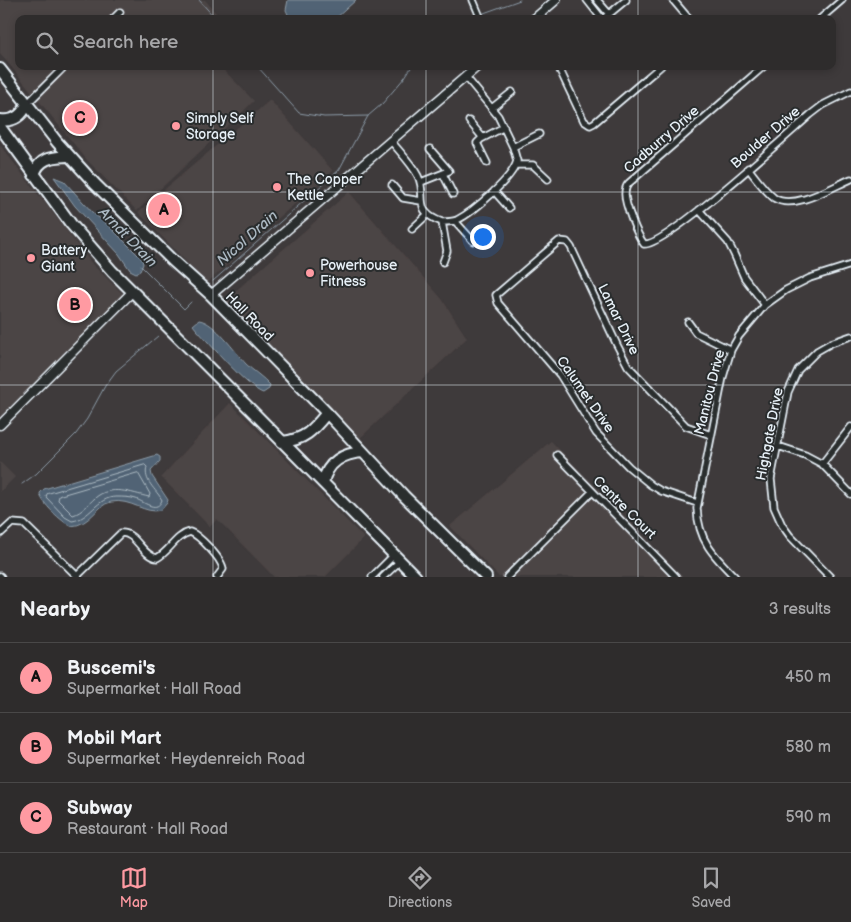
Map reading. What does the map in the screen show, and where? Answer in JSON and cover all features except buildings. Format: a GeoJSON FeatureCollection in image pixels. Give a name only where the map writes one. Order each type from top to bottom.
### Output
{"type":"FeatureCollection","features":[{"type":"Feature","properties":{"kind":"highway","name":"Hall Road"},"geometry":{"type":"LineString","coordinates":[[0,70],[69,156],[116,205],[211,295],[327,413],[404,496],[486,577]]}},
{"type":"Feature","properties":{"kind":"highway"},"geometry":{"type":"LineString","coordinates":[[0,120],[7,121],[15,118],[24,110],[27,104]]}},
{"type":"Feature","properties":{"kind":"highway"},"geometry":{"type":"LineString","coordinates":[[0,127],[81,236],[133,292],[416,577]]}},
{"type":"Feature","properties":{"kind":"highway"},"geometry":{"type":"LineString","coordinates":[[34,175],[39,164],[44,159],[54,156],[69,156]]}},
{"type":"Feature","properties":{"kind":"highway"},"geometry":{"type":"LineString","coordinates":[[282,442],[298,440],[304,437],[327,413]]}},
{"type":"Feature","properties":{"kind":"highway"},"geometry":{"type":"LineString","coordinates":[[323,483],[328,470],[341,457],[349,453],[363,452]]}},
{"type":"Feature","properties":{"kind":"street"},"geometry":{"type":"LineString","coordinates":[[472,0],[479,15]]}},
{"type":"Feature","properties":{"kind":"street"},"geometry":{"type":"LineString","coordinates":[[539,15],[556,0]]}},
{"type":"Feature","properties":{"kind":"street"},"geometry":{"type":"LineString","coordinates":[[587,0],[600,15]]}},
{"type":"Feature","properties":{"kind":"street"},"geometry":{"type":"LineString","coordinates":[[598,0],[609,14],[626,0]]}},
{"type":"Feature","properties":{"kind":"street"},"geometry":{"type":"LineString","coordinates":[[673,0],[686,15]]}},
{"type":"Feature","properties":{"kind":"street"},"geometry":{"type":"LineString","coordinates":[[825,15],[842,0]]}},
{"type":"Feature","properties":{"kind":"street"},"geometry":{"type":"LineString","coordinates":[[117,15],[120,12]]}},
{"type":"Feature","properties":{"kind":"street"},"geometry":{"type":"LineString","coordinates":[[27,104],[61,70]]}},
{"type":"Feature","properties":{"kind":"street"},"geometry":{"type":"LineString","coordinates":[[211,295],[474,70]]}},
{"type":"Feature","properties":{"kind":"street"},"geometry":{"type":"LineString","coordinates":[[560,70],[584,121],[590,125],[656,70]]}},
{"type":"Feature","properties":{"kind":"street","name":"Cadburry Drive"},"geometry":{"type":"LineString","coordinates":[[699,210],[679,227],[647,244],[642,241],[628,208],[625,191],[629,182],[637,174],[759,70]]}},
{"type":"Feature","properties":{"kind":"street"},"geometry":{"type":"LineString","coordinates":[[391,141],[416,172],[421,182],[421,201],[428,214],[442,222],[455,221],[468,213],[510,177],[517,165],[517,157],[504,127],[492,108],[466,77]]}},
{"type":"Feature","properties":{"kind":"street","name":"Boulder Drive"},"geometry":{"type":"LineString","coordinates":[[699,210],[810,115],[851,91]]}},
{"type":"Feature","properties":{"kind":"street"},"geometry":{"type":"LineString","coordinates":[[492,108],[512,92]]}},
{"type":"Feature","properties":{"kind":"street"},"geometry":{"type":"LineString","coordinates":[[469,121],[483,138]]}},
{"type":"Feature","properties":{"kind":"street"},"geometry":{"type":"LineString","coordinates":[[486,162],[477,143],[504,127]]}},
{"type":"Feature","properties":{"kind":"street"},"geometry":{"type":"LineString","coordinates":[[513,147],[539,134]]}},
{"type":"Feature","properties":{"kind":"street"},"geometry":{"type":"LineString","coordinates":[[421,182],[449,171],[430,148]]}},
{"type":"Feature","properties":{"kind":"street"},"geometry":{"type":"LineString","coordinates":[[517,165],[533,165],[548,179]]}},
{"type":"Feature","properties":{"kind":"street"},"geometry":{"type":"LineString","coordinates":[[748,168],[774,198],[787,202],[802,200],[851,179]]}},
{"type":"Feature","properties":{"kind":"street"},"geometry":{"type":"LineString","coordinates":[[443,174],[453,194]]}},
{"type":"Feature","properties":{"kind":"street"},"geometry":{"type":"LineString","coordinates":[[392,185],[403,198],[421,201]]}},
{"type":"Feature","properties":{"kind":"street"},"geometry":{"type":"LineString","coordinates":[[494,190],[510,208]]}},
{"type":"Feature","properties":{"kind":"street"},"geometry":{"type":"LineString","coordinates":[[699,210],[728,242],[744,278],[765,305]]}},
{"type":"Feature","properties":{"kind":"street"},"geometry":{"type":"LineString","coordinates":[[412,229],[428,214]]}},
{"type":"Feature","properties":{"kind":"street"},"geometry":{"type":"LineString","coordinates":[[455,221],[473,241]]}},
{"type":"Feature","properties":{"kind":"street"},"geometry":{"type":"LineString","coordinates":[[442,222],[447,251],[443,262]]}},
{"type":"Feature","properties":{"kind":"street","name":"Calumet Drive"},"geometry":{"type":"LineString","coordinates":[[564,241],[559,241],[499,291],[496,295],[497,301],[560,375],[596,433],[629,467],[660,490],[696,503]]}},
{"type":"Feature","properties":{"kind":"street","name":"Lamar Drive"},"geometry":{"type":"LineString","coordinates":[[564,241],[571,246],[628,366],[686,426],[711,435]]}},
{"type":"Feature","properties":{"kind":"street","name":"Manitou Drive"},"geometry":{"type":"LineString","coordinates":[[735,577],[706,544],[699,526],[696,503],[723,377],[731,350],[748,324],[765,305],[796,284],[851,265]]}},
{"type":"Feature","properties":{"kind":"street"},"geometry":{"type":"LineString","coordinates":[[0,425],[133,292]]}},
{"type":"Feature","properties":{"kind":"street"},"geometry":{"type":"LineString","coordinates":[[688,322],[696,333],[731,350]]}},
{"type":"Feature","properties":{"kind":"street","name":"Highgate Drive"},"geometry":{"type":"LineString","coordinates":[[830,577],[790,536],[782,525],[772,502],[770,484],[788,392],[798,370],[817,351],[831,343],[851,336]]}},
{"type":"Feature","properties":{"kind":"street"},"geometry":{"type":"LineString","coordinates":[[822,464],[851,427]]}},
{"type":"Feature","properties":{"kind":"street"},"geometry":{"type":"LineString","coordinates":[[778,446],[805,455],[822,464],[851,494]]}},
{"type":"Feature","properties":{"kind":"street","name":"Centre Court"},"geometry":{"type":"LineString","coordinates":[[557,455],[676,577]]}},
{"type":"Feature","properties":{"kind":"street"},"geometry":{"type":"LineString","coordinates":[[507,577],[592,492]]}},
{"type":"Feature","properties":{"kind":"street"},"geometry":{"type":"LineString","coordinates":[[0,534],[9,525],[16,523],[27,526],[78,576],[118,535],[124,533],[130,535],[150,556],[157,558],[184,533],[192,533],[221,560],[222,571],[217,577]]}},
{"type":"Feature","properties":{"kind":"street"},"geometry":{"type":"LineString","coordinates":[[372,577],[397,558]]}},
{"type":"Feature","properties":{"kind":"street"},"geometry":{"type":"LineString","coordinates":[[383,577],[397,558]]}},
{"type":"Feature","properties":{"kind":"shaded area"},"geometry":{"type":"Polygon","coordinates":[[[0,0],[205,0],[218,15],[15,15],[15,70],[224,70],[254,101],[137,211],[87,160],[0,53],[0,0]]]}},
{"type":"Feature","properties":{"kind":"shaded area"},"geometry":{"type":"Polygon","coordinates":[[[270,100],[333,171],[207,283],[138,212],[270,100]]]}},
{"type":"Feature","properties":{"kind":"shaded area"},"geometry":{"type":"Polygon","coordinates":[[[0,145],[93,265],[123,294],[0,417],[0,145]]]}},
{"type":"Feature","properties":{"kind":"shaded area"},"geometry":{"type":"Polygon","coordinates":[[[349,192],[442,299],[467,338],[358,440],[224,301],[349,192]]]}},
{"type":"Feature","properties":{"kind":"shaded area"},"geometry":{"type":"Polygon","coordinates":[[[230,403],[364,538],[325,577],[274,577],[217,519],[210,527],[161,477],[230,403]]]}},
{"type":"Feature","properties":{"kind":"shaded area"},"geometry":{"type":"Polygon","coordinates":[[[551,441],[683,577],[499,577],[450,526],[551,441]]]}},
{"type":"Feature","properties":{"kind":"shaded area"},"geometry":{"type":"Polygon","coordinates":[[[0,462],[15,477],[0,492],[0,462]]]}},
{"type":"Feature","properties":{"kind":"water"},"geometry":{"type":"Polygon","coordinates":[[[288,0],[356,0],[339,15],[288,15],[286,10],[288,0]]]}},
{"type":"Feature","properties":{"kind":"water"},"geometry":{"type":"Polygon","coordinates":[[[54,177],[64,181],[93,213],[142,259],[143,264],[140,271],[136,273],[130,270],[119,254],[75,206],[54,177]]]}},
{"type":"Feature","properties":{"kind":"water"},"geometry":{"type":"Polygon","coordinates":[[[199,320],[212,326],[246,364],[270,385],[269,389],[263,393],[239,375],[193,325],[199,320]]]}},
{"type":"Feature","properties":{"kind":"water"},"geometry":{"type":"Polygon","coordinates":[[[157,455],[160,457],[160,461],[151,471],[152,476],[168,500],[161,510],[149,510],[125,502],[111,502],[101,507],[84,522],[71,526],[52,512],[41,497],[40,493],[44,489],[157,455]]]}},
{"type":"Feature","properties":{"kind":"waterway"},"geometry":{"type":"LineString","coordinates":[[199,0],[212,15]]}},
{"type":"Feature","properties":{"kind":"waterway"},"geometry":{"type":"LineString","coordinates":[[481,14],[520,0]]}},
{"type":"Feature","properties":{"kind":"waterway"},"geometry":{"type":"LineString","coordinates":[[261,70],[299,113],[324,117],[368,116]]}},
{"type":"Feature","properties":{"kind":"waterway","name":"Nicol Drain"},"geometry":{"type":"LineString","coordinates":[[213,281],[339,170],[368,116],[382,104],[409,70]]}},
{"type":"Feature","properties":{"kind":"waterway","name":"Arndt Drain"},"geometry":{"type":"LineString","coordinates":[[141,266],[184,309],[191,302]]}},
{"type":"Feature","properties":{"kind":"waterway","name":"Nicol Drain"},"geometry":{"type":"LineString","coordinates":[[22,484],[36,474],[76,434],[116,371],[158,336]]}},
{"type":"Feature","properties":{"kind":"place","name":"Subway"},"geometry":{"type":"Point","coordinates":[80,118]}},
{"type":"Feature","properties":{"kind":"place","name":"Simply Self Storage"},"geometry":{"type":"Point","coordinates":[176,126]}},
{"type":"Feature","properties":{"kind":"place","name":"The Copper Kettle"},"geometry":{"type":"Point","coordinates":[277,187]}},
{"type":"Feature","properties":{"kind":"place","name":"Buscemi's"},"geometry":{"type":"Point","coordinates":[164,210]}},
{"type":"Feature","properties":{"kind":"place","name":"Battery Giant"},"geometry":{"type":"Point","coordinates":[31,258]}},
{"type":"Feature","properties":{"kind":"place","name":"Powerhouse Fitness"},"geometry":{"type":"Point","coordinates":[310,273]}},
{"type":"Feature","properties":{"kind":"place","name":"Mobil Mart"},"geometry":{"type":"Point","coordinates":[75,305]}}]}
